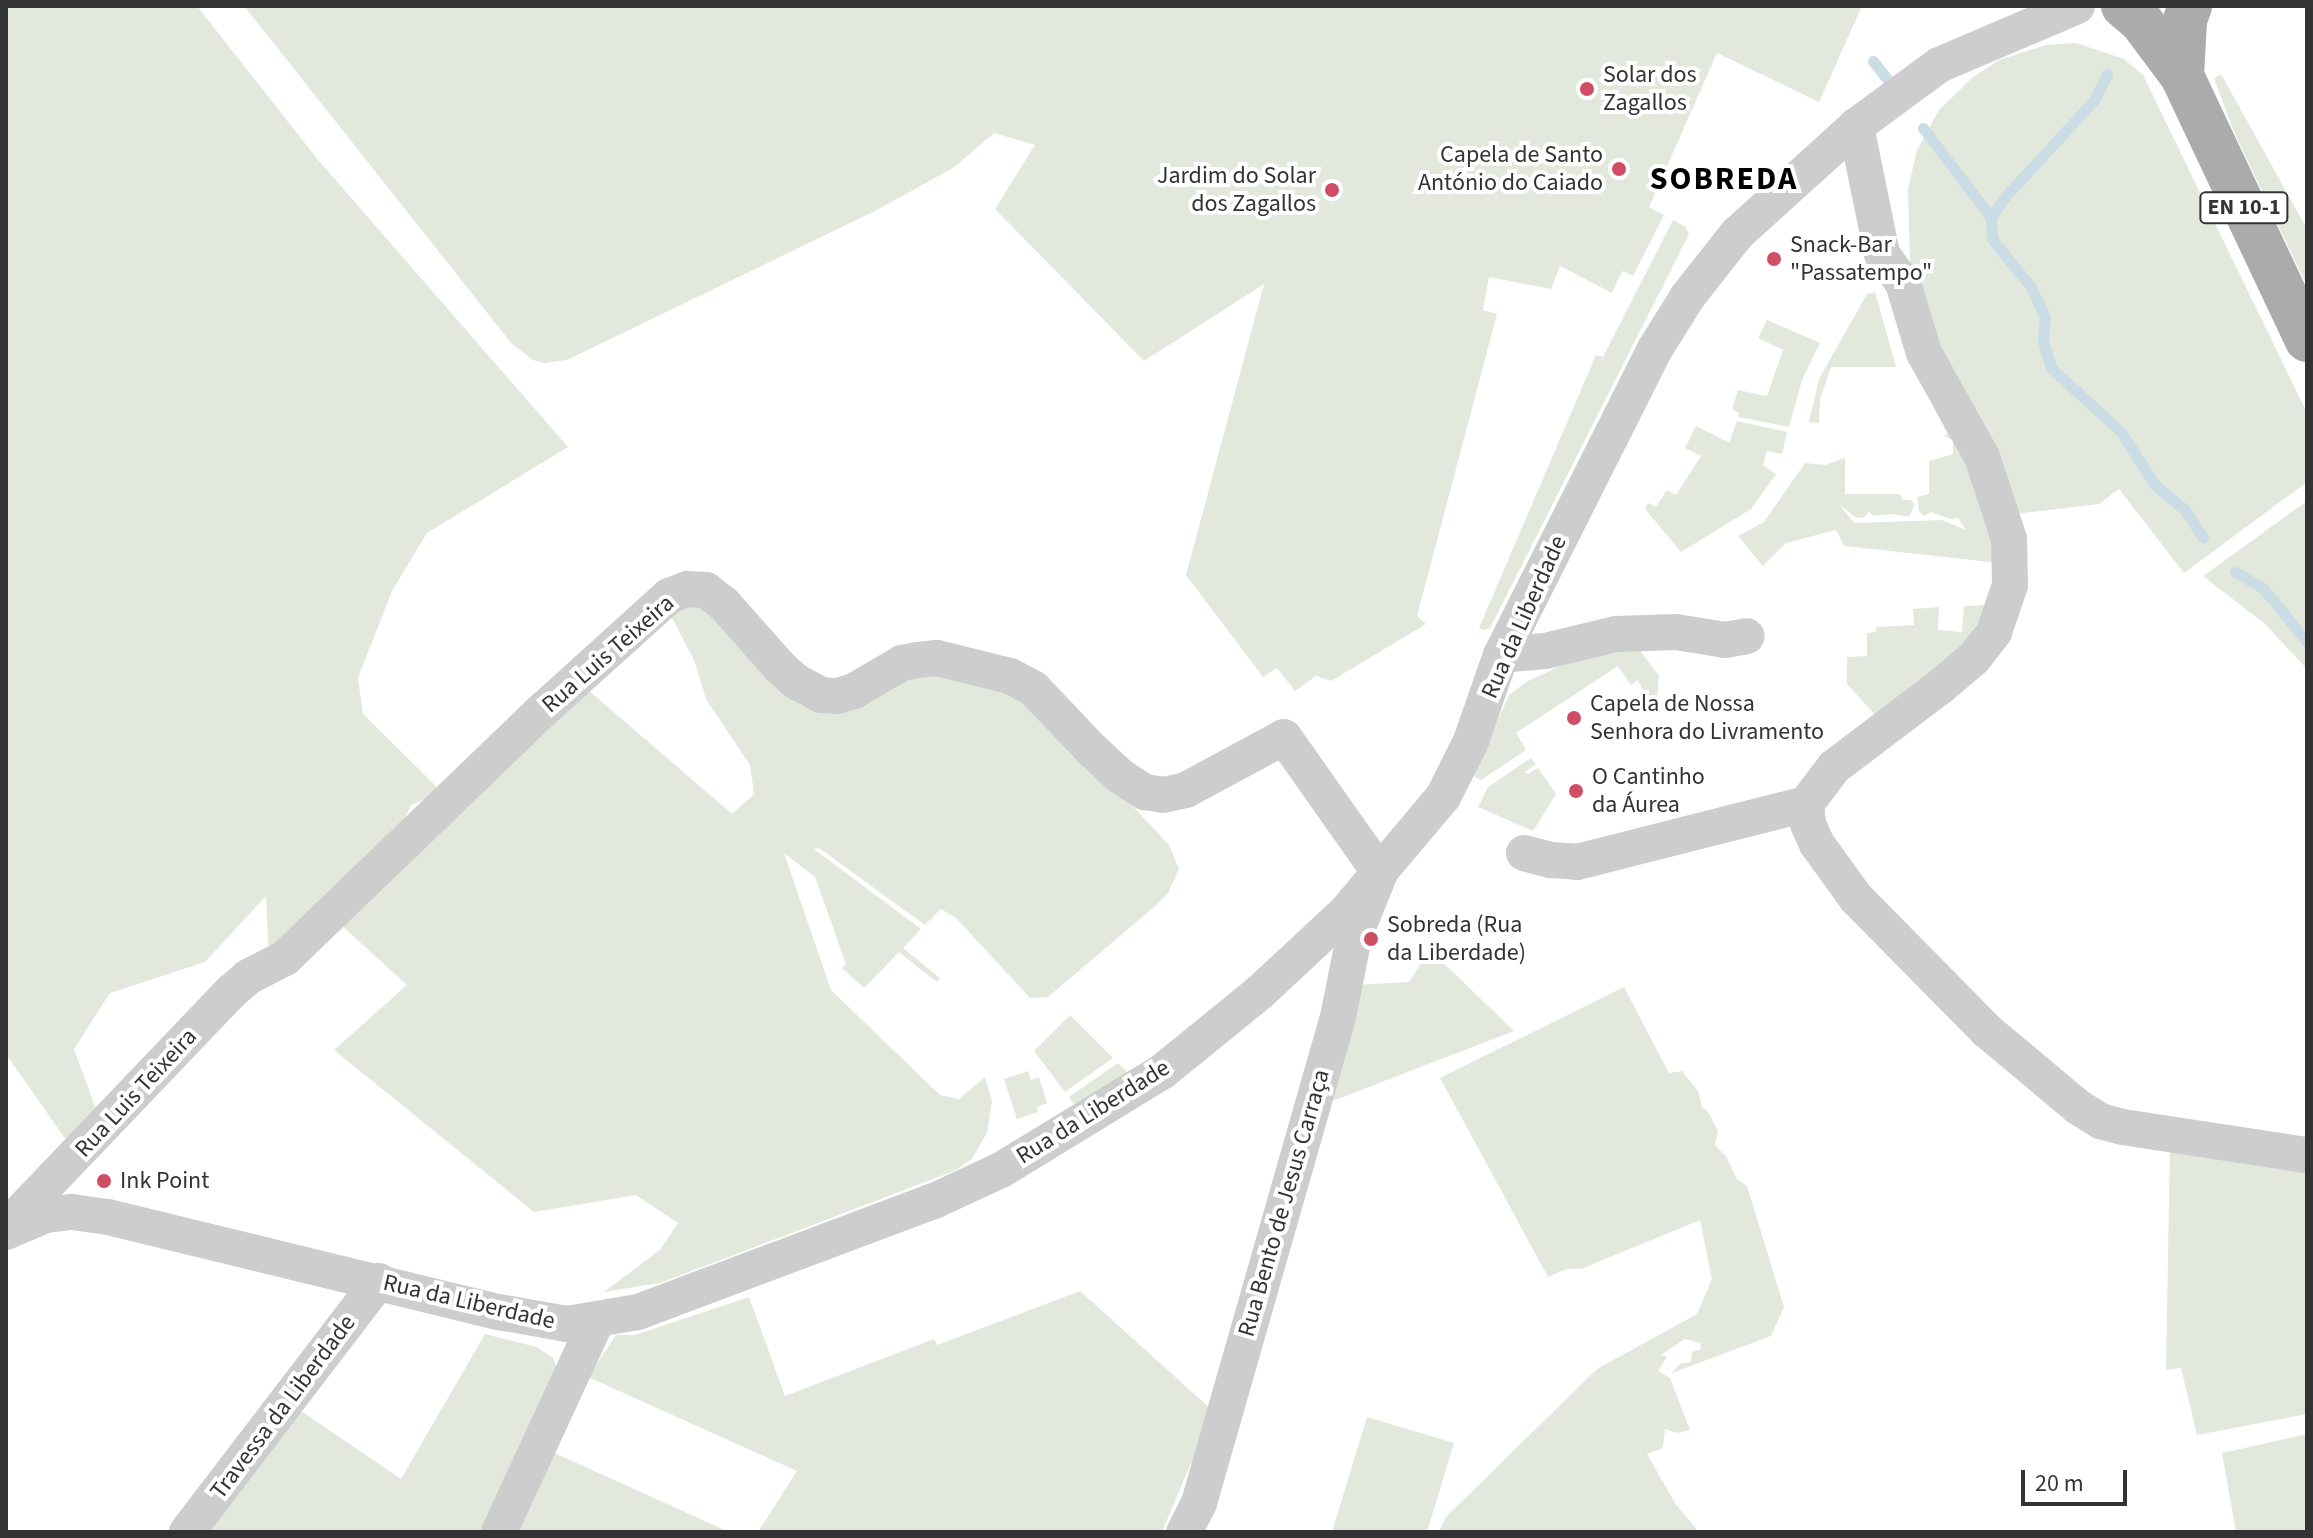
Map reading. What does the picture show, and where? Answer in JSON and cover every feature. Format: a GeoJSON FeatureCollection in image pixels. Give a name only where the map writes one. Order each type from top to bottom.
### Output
{"type":"FeatureCollection","features":[{"type":"Feature","properties":{"kind":"main road"},"geometry":{"type":"LineString","coordinates":[[2123,6],[2152,16],[2188,6]]}},
{"type":"Feature","properties":{"kind":"main road","name":"EN 10-1"},"geometry":{"type":"LineString","coordinates":[[2123,6],[2156,38],[2182,76],[2307,340]]}},
{"type":"Feature","properties":{"kind":"main road","name":"EN 10-1"},"geometry":{"type":"LineString","coordinates":[[2182,76],[2188,6]]}},
{"type":"Feature","properties":{"kind":"street","name":"Rua da Liberdade"},"geometry":{"type":"LineString","coordinates":[[6,1230],[46,1215],[72,1212],[379,1281],[535,1320],[567,1324],[596,1322],[638,1312],[934,1201],[1001,1170],[1163,1071],[1259,993],[1346,912],[1380,873],[1450,784],[1471,741],[1501,655],[1655,349],[1688,296],[1763,207],[1856,126],[1939,65],[2077,6]]}},
{"type":"Feature","properties":{"kind":"street"},"geometry":{"type":"LineString","coordinates":[[1524,853],[1577,862],[1806,804],[1834,767],[1974,658],[1994,632],[2010,585],[2009,539],[1991,478],[1924,353],[1903,283],[1882,254],[1856,126]]}},
{"type":"Feature","properties":{"kind":"street","name":"Rua Luis Teixeira"},"geometry":{"type":"LineString","coordinates":[[6,1230],[232,991],[248,977],[285,958],[544,709],[669,596],[687,589],[706,590],[724,604],[779,666],[795,681],[821,695],[837,696],[854,691],[902,663],[937,658],[1010,676],[1034,689],[1120,776],[1145,792],[1163,795],[1186,790],[1284,737],[1380,873]]}},
{"type":"Feature","properties":{"kind":"street"},"geometry":{"type":"LineString","coordinates":[[1501,655],[1545,651],[1616,634],[1676,632],[1725,640],[1747,636]]}},
{"type":"Feature","properties":{"kind":"street"},"geometry":{"type":"LineString","coordinates":[[1806,804],[1808,824],[1830,866],[1915,960],[1986,1030],[2100,1121],[2307,1155]]}},
{"type":"Feature","properties":{"kind":"street","name":"Rua Bento de Jesus Carraça"},"geometry":{"type":"LineString","coordinates":[[1184,1532],[1199,1503],[1338,1017],[1354,937],[1380,873]]}},
{"type":"Feature","properties":{"kind":"street","name":"Travessa da Liberdade"},"geometry":{"type":"LineString","coordinates":[[187,1532],[379,1281]]}},
{"type":"Feature","properties":{"kind":"street"},"geometry":{"type":"LineString","coordinates":[[499,1532],[596,1322]]}},
{"type":"Feature","properties":{"kind":"shaded area"},"geometry":{"type":"Polygon","coordinates":[[[6,6],[197,6],[319,161],[568,447],[427,533],[392,591],[358,678],[363,714],[442,792],[411,805],[398,832],[269,959],[266,896],[205,962],[110,993],[74,1049],[97,1112],[66,1140],[6,1054],[6,6]]]}},
{"type":"Feature","properties":{"kind":"shaded area"},"geometry":{"type":"Polygon","coordinates":[[[244,6],[1862,6],[1819,102],[1717,53],[1649,207],[1664,215],[1633,276],[1622,271],[1612,293],[1560,266],[1551,289],[1489,277],[1483,310],[1497,314],[1417,616],[1426,624],[1331,681],[1316,676],[1295,691],[1277,668],[1263,677],[1186,575],[1264,284],[1144,361],[995,209],[1035,145],[994,133],[953,168],[877,210],[567,360],[544,363],[533,360],[512,344],[244,6]]]}},
{"type":"Feature","properties":{"kind":"shaded area"},"geometry":{"type":"Polygon","coordinates":[[[2076,43],[2124,59],[2143,75],[2307,413],[2307,482],[2184,573],[2119,489],[2099,504],[2016,514],[1937,356],[1910,263],[1908,189],[1917,150],[1939,110],[1972,78],[1999,60],[2046,45],[2076,43]]]}},
{"type":"Feature","properties":{"kind":"shaded area"},"geometry":{"type":"Polygon","coordinates":[[[2221,74],[2307,229],[2307,286],[2234,132],[2214,78],[2221,74]]]}},
{"type":"Feature","properties":{"kind":"shaded area"},"geometry":{"type":"Polygon","coordinates":[[[1673,220],[1686,227],[1689,234],[1490,628],[1479,628],[1596,355],[1603,357],[1673,220]]]}},
{"type":"Feature","properties":{"kind":"shaded area"},"geometry":{"type":"Polygon","coordinates":[[[1875,292],[1896,367],[1831,367],[1820,399],[1819,423],[1809,422],[1819,379],[1867,294],[1875,292]]]}},
{"type":"Feature","properties":{"kind":"shaded area"},"geometry":{"type":"Polygon","coordinates":[[[1767,320],[1820,343],[1802,380],[1789,427],[1738,417],[1739,413],[1732,409],[1738,390],[1767,396],[1783,350],[1758,338],[1767,320]]]}},
{"type":"Feature","properties":{"kind":"shaded area"},"geometry":{"type":"Polygon","coordinates":[[[1932,403],[1968,454],[1999,563],[1844,546],[1836,530],[1786,543],[1763,566],[1738,536],[1764,522],[1805,463],[1825,465],[1845,458],[1845,494],[1900,494],[1903,500],[1915,504],[1909,517],[1894,514],[1874,516],[1869,512],[1863,518],[1855,517],[1839,504],[1854,523],[1942,520],[1966,530],[1958,518],[1949,519],[1931,512],[1924,516],[1919,511],[1917,497],[1929,494],[1929,461],[1953,454],[1953,440],[1944,436],[1947,433],[1932,403]]]}},
{"type":"Feature","properties":{"kind":"shaded area"},"geometry":{"type":"Polygon","coordinates":[[[1737,421],[1787,432],[1782,454],[1767,451],[1763,465],[1776,474],[1751,509],[1681,552],[1645,509],[1648,503],[1656,507],[1667,490],[1676,495],[1701,456],[1685,448],[1696,426],[1729,443],[1737,421]]]}},
{"type":"Feature","properties":{"kind":"shaded area"},"geometry":{"type":"Polygon","coordinates":[[[2307,501],[2307,669],[2265,624],[2203,576],[2307,501]]]}},
{"type":"Feature","properties":{"kind":"shaded area"},"geometry":{"type":"Polygon","coordinates":[[[704,598],[800,705],[829,714],[927,672],[1003,685],[1061,729],[1169,845],[1179,869],[1168,893],[1154,907],[1048,997],[1030,998],[956,918],[941,909],[925,925],[819,848],[814,849],[921,929],[903,948],[940,978],[937,982],[899,952],[864,988],[842,968],[846,964],[815,877],[784,853],[831,990],[940,1095],[959,1099],[985,1077],[992,1101],[987,1133],[971,1160],[954,1171],[660,1283],[604,1292],[660,1250],[678,1223],[636,1195],[534,1212],[334,1050],[407,985],[340,924],[587,689],[732,814],[754,794],[750,765],[706,699],[694,660],[671,616],[704,598]]]}},
{"type":"Feature","properties":{"kind":"shaded area"},"geometry":{"type":"Polygon","coordinates":[[[1989,605],[1964,645],[1877,717],[1847,684],[1847,657],[1867,656],[1867,633],[1876,632],[1876,627],[1914,625],[1913,609],[1939,607],[1938,630],[1962,632],[1964,606],[1989,605]]]}},
{"type":"Feature","properties":{"kind":"shaded area"},"geometry":{"type":"Polygon","coordinates":[[[1605,645],[1643,645],[1641,652],[1659,676],[1657,699],[1649,705],[1638,680],[1631,685],[1618,666],[1516,733],[1526,750],[1481,780],[1473,776],[1509,695],[1526,682],[1605,645]]]}},
{"type":"Feature","properties":{"kind":"shaded area"},"geometry":{"type":"Polygon","coordinates":[[[1531,758],[1536,764],[1525,772],[1528,774],[1538,768],[1556,794],[1533,831],[1478,807],[1488,787],[1531,758]]]}},
{"type":"Feature","properties":{"kind":"shaded area"},"geometry":{"type":"Polygon","coordinates":[[[1430,950],[1514,1031],[1335,1100],[1324,1098],[1356,985],[1409,982],[1430,950]]]}},
{"type":"Feature","properties":{"kind":"shaded area"},"geometry":{"type":"Polygon","coordinates":[[[1624,987],[1669,1073],[1682,1071],[1698,1091],[1702,1107],[1709,1113],[1718,1132],[1715,1145],[1726,1156],[1737,1179],[1747,1186],[1784,1307],[1771,1336],[1672,1373],[1680,1364],[1691,1362],[1692,1352],[1701,1349],[1700,1343],[1685,1339],[1661,1355],[1667,1357],[1658,1371],[1670,1378],[1690,1430],[1677,1433],[1665,1429],[1663,1448],[1647,1454],[1675,1503],[1699,1532],[1439,1532],[1445,1518],[1597,1369],[1697,1314],[1712,1279],[1700,1220],[1581,1269],[1567,1269],[1548,1277],[1440,1078],[1624,987]]]}},
{"type":"Feature","properties":{"kind":"shaded area"},"geometry":{"type":"Polygon","coordinates":[[[1070,1015],[1113,1058],[1065,1092],[1034,1051],[1070,1015]]]}},
{"type":"Feature","properties":{"kind":"shaded area"},"geometry":{"type":"Polygon","coordinates":[[[1118,1063],[1129,1074],[1077,1107],[1069,1097],[1118,1063]]]}},
{"type":"Feature","properties":{"kind":"shaded area"},"geometry":{"type":"Polygon","coordinates":[[[1028,1071],[1031,1080],[1039,1077],[1047,1103],[1037,1107],[1038,1112],[1017,1119],[1004,1079],[1028,1071]]]}},
{"type":"Feature","properties":{"kind":"shaded area"},"geometry":{"type":"Polygon","coordinates":[[[2170,1145],[2307,1166],[2307,1414],[2197,1435],[2181,1368],[2166,1370],[2170,1145]]]}},
{"type":"Feature","properties":{"kind":"shaded area"},"geometry":{"type":"Polygon","coordinates":[[[1080,1291],[1213,1411],[1162,1532],[758,1532],[797,1471],[588,1377],[616,1335],[635,1335],[749,1297],[785,1396],[934,1339],[937,1345],[1080,1291]]]}},
{"type":"Feature","properties":{"kind":"shaded area"},"geometry":{"type":"Polygon","coordinates":[[[485,1334],[537,1347],[554,1359],[557,1370],[487,1532],[205,1532],[301,1411],[401,1479],[485,1334]]]}},
{"type":"Feature","properties":{"kind":"shaded area"},"geometry":{"type":"Polygon","coordinates":[[[1367,1417],[1454,1443],[1427,1532],[1332,1532],[1367,1417]]]}},
{"type":"Feature","properties":{"kind":"shaded area"},"geometry":{"type":"Polygon","coordinates":[[[2307,1434],[2307,1532],[2236,1532],[2222,1453],[2307,1434]]]}},
{"type":"Feature","properties":{"kind":"shaded area"},"geometry":{"type":"Polygon","coordinates":[[[548,1450],[729,1532],[510,1532],[548,1450]]]}},
{"type":"Feature","properties":{"kind":"waterway"},"geometry":{"type":"LineString","coordinates":[[1873,61],[1887,79]]}},
{"type":"Feature","properties":{"kind":"waterway"},"geometry":{"type":"LineString","coordinates":[[2107,74],[2095,99],[2004,198],[1991,218],[1992,239],[2031,287],[2045,317],[2043,341],[2051,368],[2121,432],[2155,485],[2185,510],[2203,538]]}},
{"type":"Feature","properties":{"kind":"waterway"},"geometry":{"type":"LineString","coordinates":[[1923,128],[1991,218]]}},
{"type":"Feature","properties":{"kind":"waterway"},"geometry":{"type":"LineString","coordinates":[[2235,572],[2263,588],[2307,642]]}},
{"type":"Feature","properties":{"kind":"place","name":"Solar dos Zagallos"},"geometry":{"type":"Point","coordinates":[1587,89]}},
{"type":"Feature","properties":{"kind":"place","name":"Capela de Santo António do Caiado"},"geometry":{"type":"Point","coordinates":[1619,169]}},
{"type":"Feature","properties":{"kind":"place","name":"Jardim do Solar dos Zagallos"},"geometry":{"type":"Point","coordinates":[1332,190]}},
{"type":"Feature","properties":{"kind":"place","name":"Snack-Bar \"Passatempo\""},"geometry":{"type":"Point","coordinates":[1774,259]}},
{"type":"Feature","properties":{"kind":"place","name":"Capela de Nossa Senhora do Livramento"},"geometry":{"type":"Point","coordinates":[1574,718]}},
{"type":"Feature","properties":{"kind":"place","name":"O Cantinho da Áurea"},"geometry":{"type":"Point","coordinates":[1576,791]}},
{"type":"Feature","properties":{"kind":"place","name":"Sobreda (Rua da Liberdade)"},"geometry":{"type":"Point","coordinates":[1371,939]}},
{"type":"Feature","properties":{"kind":"place","name":"Ink Point"},"geometry":{"type":"Point","coordinates":[104,1181]}},
{"type":"Feature","properties":{"kind":"district","name":"SOBREDA"},"geometry":{"type":"Point","coordinates":[1724,179]}}]}
